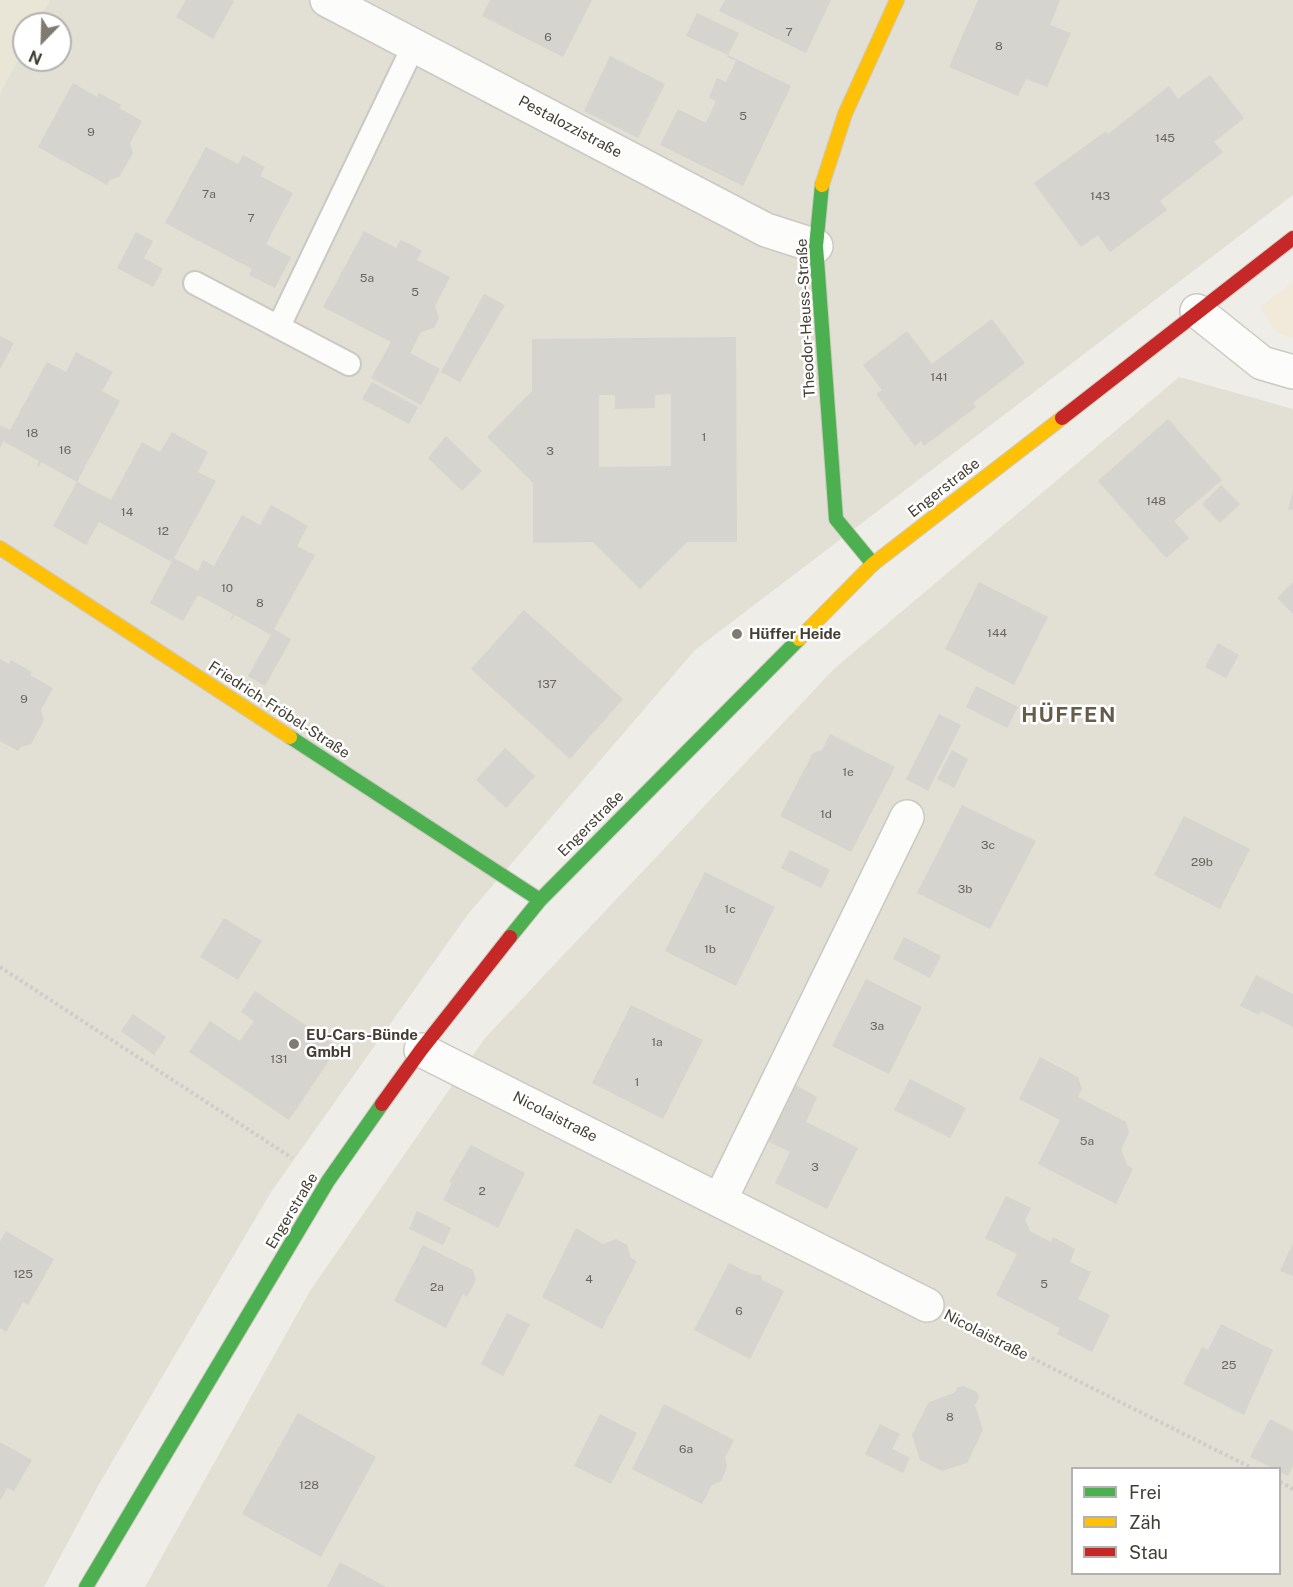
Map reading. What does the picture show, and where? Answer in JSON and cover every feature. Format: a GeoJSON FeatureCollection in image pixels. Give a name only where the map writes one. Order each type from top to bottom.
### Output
{"type":"FeatureCollection","features":[{"type":"Feature","properties":{"kind":"main road","name":"Theodor-Heuss-Straße"},"geometry":{"type":"LineString","coordinates":[[873,564],[836,519],[816,246],[823,179],[845,114],[897,0]]}},
{"type":"Feature","properties":{"kind":"main road","name":"Engerstraße"},"geometry":{"type":"LineString","coordinates":[[91,1585],[328,1181],[422,1050],[540,900],[873,564],[1293,238]]}},
{"type":"Feature","properties":{"kind":"main road","name":"Friedrich-Fröbel-Straße"},"geometry":{"type":"LineString","coordinates":[[0,548],[540,900]]}},
{"type":"Feature","properties":{"kind":"street","name":"Pestalozzistraße"},"geometry":{"type":"LineString","coordinates":[[327,0],[766,230],[816,246]]}},
{"type":"Feature","properties":{"kind":"street"},"geometry":{"type":"LineString","coordinates":[[1197,311],[1262,363],[1293,372]]}},
{"type":"Feature","properties":{"kind":"street"},"geometry":{"type":"LineString","coordinates":[[720,1200],[907,817]]}},
{"type":"Feature","properties":{"kind":"street","name":"Nicolaistraße"},"geometry":{"type":"LineString","coordinates":[[422,1050],[927,1305]]}},
{"type":"Feature","properties":{"kind":"lane"},"geometry":{"type":"LineString","coordinates":[[279,326],[414,45]]}},
{"type":"Feature","properties":{"kind":"lane"},"geometry":{"type":"LineString","coordinates":[[195,283],[349,364]]}},
{"type":"Feature","properties":{"kind":"path"},"geometry":{"type":"LineString","coordinates":[[0,968],[328,1181]]}},
{"type":"Feature","properties":{"kind":"path","name":"Nicolaistraße"},"geometry":{"type":"LineString","coordinates":[[927,1305],[1250,1467]]}},
{"type":"Feature","properties":{"kind":"shaded area"},"geometry":{"type":"Polygon","coordinates":[[[0,0],[1293,0],[1293,195],[695,650],[468,914],[271,1192],[99,1484],[44,1587],[0,1587],[0,0]]]}},
{"type":"Feature","properties":{"kind":"shaded area"},"geometry":{"type":"Polygon","coordinates":[[[0,0],[50,0],[44,12],[12,12],[12,72],[0,94],[0,0]]]}},
{"type":"Feature","properties":{"kind":"shaded area"},"geometry":{"type":"Polygon","coordinates":[[[1293,282],[1293,338],[1276,333],[1260,307],[1293,282]]]}},
{"type":"Feature","properties":{"kind":"shaded area"},"geometry":{"type":"Polygon","coordinates":[[[1179,377],[1293,409],[1293,1587],[145,1587],[310,1291],[485,1038],[835,668],[1179,377]]]}},
{"type":"Feature","properties":{"kind":"building"},"geometry":{"type":"Polygon","coordinates":[[[186,0],[234,1],[213,39],[176,17],[186,0]]]}},
{"type":"Feature","properties":{"kind":"building"},"geometry":{"type":"Polygon","coordinates":[[[490,0],[592,0],[563,57],[482,16],[490,0]]]}},
{"type":"Feature","properties":{"kind":"building"},"geometry":{"type":"Polygon","coordinates":[[[725,0],[831,0],[806,53],[719,11],[725,0]]]}},
{"type":"Feature","properties":{"kind":"building"},"geometry":{"type":"Polygon","coordinates":[[[978,0],[1060,0],[1050,25],[1071,33],[1047,87],[1026,79],[1018,96],[949,67],[978,0]]]}},
{"type":"Feature","properties":{"kind":"building"},"geometry":{"type":"Polygon","coordinates":[[[697,13],[739,33],[728,55],[686,36],[697,13]]]}},
{"type":"Feature","properties":{"kind":"building"},"geometry":{"type":"Polygon","coordinates":[[[728,55],[791,86],[743,186],[660,145],[678,109],[706,123],[716,101],[709,98],[717,78],[726,82],[736,61],[727,57],[728,55]]]}},
{"type":"Feature","properties":{"kind":"building"},"geometry":{"type":"Polygon","coordinates":[[[610,56],[665,84],[638,138],[584,111],[610,56]]]}},
{"type":"Feature","properties":{"kind":"building"},"geometry":{"type":"Polygon","coordinates":[[[1210,75],[1244,118],[1214,142],[1223,152],[1160,201],[1167,210],[1110,252],[1098,235],[1081,247],[1034,183],[1106,131],[1108,134],[1169,86],[1178,99],[1210,75]]]}},
{"type":"Feature","properties":{"kind":"building"},"geometry":{"type":"Polygon","coordinates":[[[73,83],[97,97],[99,93],[121,105],[119,108],[142,121],[130,143],[133,153],[119,177],[110,180],[107,185],[38,147],[73,83]]]}},
{"type":"Feature","properties":{"kind":"building"},"geometry":{"type":"Polygon","coordinates":[[[206,147],[238,164],[243,155],[265,167],[260,176],[293,193],[266,244],[291,257],[275,288],[249,275],[252,269],[165,223],[206,147]]]}},
{"type":"Feature","properties":{"kind":"building"},"geometry":{"type":"Polygon","coordinates":[[[364,231],[396,248],[401,240],[412,245],[422,251],[417,260],[450,277],[435,306],[439,318],[434,328],[421,332],[410,353],[440,369],[421,405],[371,378],[391,342],[323,307],[364,231]]]}},
{"type":"Feature","properties":{"kind":"building"},"geometry":{"type":"Polygon","coordinates":[[[136,232],[153,241],[144,258],[163,269],[153,287],[117,268],[136,232]]]}},
{"type":"Feature","properties":{"kind":"building"},"geometry":{"type":"Polygon","coordinates":[[[484,294],[505,305],[460,382],[441,372],[484,294]]]}},
{"type":"Feature","properties":{"kind":"building"},"geometry":{"type":"Polygon","coordinates":[[[992,319],[1025,363],[973,403],[976,407],[924,446],[921,441],[915,446],[876,394],[882,390],[863,365],[907,331],[932,364],[992,319]]]}},
{"type":"Feature","properties":{"kind":"building"},"geometry":{"type":"Polygon","coordinates":[[[0,336],[14,343],[0,369],[0,336]]]}},
{"type":"Feature","properties":{"kind":"building"},"geometry":{"type":"Polygon","coordinates":[[[736,337],[737,542],[687,542],[640,589],[593,542],[533,543],[533,483],[487,437],[532,391],[532,339],[736,337]],[[671,394],[655,395],[655,408],[615,409],[615,395],[599,395],[599,467],[671,466],[671,394]]]}},
{"type":"Feature","properties":{"kind":"building"},"geometry":{"type":"Polygon","coordinates":[[[76,352],[113,372],[102,391],[120,401],[77,482],[41,462],[39,467],[37,466],[39,461],[3,441],[0,448],[0,425],[10,430],[47,362],[66,372],[76,352]]]}},
{"type":"Feature","properties":{"kind":"building"},"geometry":{"type":"Polygon","coordinates":[[[372,382],[418,407],[409,424],[362,399],[372,382]]]}},
{"type":"Feature","properties":{"kind":"building"},"geometry":{"type":"Polygon","coordinates":[[[1168,419],[1222,480],[1174,521],[1189,538],[1166,558],[1098,481],[1168,419]]]}},
{"type":"Feature","properties":{"kind":"building"},"geometry":{"type":"Polygon","coordinates":[[[172,432],[208,452],[198,472],[216,481],[174,558],[198,571],[203,560],[214,566],[242,515],[260,525],[271,505],[308,526],[297,546],[315,555],[274,629],[291,639],[265,686],[248,676],[271,635],[235,615],[230,622],[233,614],[198,595],[183,621],[150,603],[172,562],[99,522],[86,545],[53,526],[77,482],[111,500],[142,442],[160,452],[172,432]]]}},
{"type":"Feature","properties":{"kind":"building"},"geometry":{"type":"Polygon","coordinates":[[[446,436],[482,471],[462,491],[428,458],[446,436]]]}},
{"type":"Feature","properties":{"kind":"building"},"geometry":{"type":"Polygon","coordinates":[[[1221,485],[1240,504],[1220,523],[1202,504],[1221,485]]]}},
{"type":"Feature","properties":{"kind":"building"},"geometry":{"type":"Polygon","coordinates":[[[1293,490],[1293,510],[1289,509],[1287,514],[1293,490]]]}},
{"type":"Feature","properties":{"kind":"building"},"geometry":{"type":"Polygon","coordinates":[[[979,582],[1048,617],[1014,685],[945,649],[979,582]]]}},
{"type":"Feature","properties":{"kind":"building"},"geometry":{"type":"Polygon","coordinates":[[[1293,582],[1293,614],[1277,598],[1293,582]]]}},
{"type":"Feature","properties":{"kind":"building"},"geometry":{"type":"Polygon","coordinates":[[[524,610],[623,699],[570,759],[471,669],[524,610]]]}},
{"type":"Feature","properties":{"kind":"building"},"geometry":{"type":"Polygon","coordinates":[[[1218,643],[1239,655],[1226,678],[1205,667],[1218,643]]]}},
{"type":"Feature","properties":{"kind":"building"},"geometry":{"type":"Polygon","coordinates":[[[0,659],[9,664],[11,660],[32,672],[30,675],[53,688],[41,710],[44,720],[31,744],[21,747],[18,751],[0,741],[0,659]]]}},
{"type":"Feature","properties":{"kind":"building"},"geometry":{"type":"Polygon","coordinates":[[[976,686],[1018,707],[1007,728],[966,707],[976,686]]]}},
{"type":"Feature","properties":{"kind":"building"},"geometry":{"type":"Polygon","coordinates":[[[939,714],[961,725],[928,791],[906,779],[939,714]]]}},
{"type":"Feature","properties":{"kind":"building"},"geometry":{"type":"Polygon","coordinates":[[[830,734],[895,767],[851,852],[780,816],[813,753],[822,750],[830,734]]]}},
{"type":"Feature","properties":{"kind":"building"},"geometry":{"type":"Polygon","coordinates":[[[505,748],[535,776],[506,808],[476,780],[505,748]]]}},
{"type":"Feature","properties":{"kind":"building"},"geometry":{"type":"Polygon","coordinates":[[[952,750],[968,759],[954,788],[937,779],[952,750]]]}},
{"type":"Feature","properties":{"kind":"building"},"geometry":{"type":"Polygon","coordinates":[[[962,805],[1036,841],[990,929],[917,893],[962,805]]]}},
{"type":"Feature","properties":{"kind":"building"},"geometry":{"type":"Polygon","coordinates":[[[1184,816],[1250,849],[1220,909],[1154,875],[1184,816]]]}},
{"type":"Feature","properties":{"kind":"building"},"geometry":{"type":"Polygon","coordinates":[[[790,850],[830,870],[821,888],[781,868],[790,850]]]}},
{"type":"Feature","properties":{"kind":"building"},"geometry":{"type":"Polygon","coordinates":[[[705,872],[775,907],[736,986],[665,951],[705,872]]]}},
{"type":"Feature","properties":{"kind":"building"},"geometry":{"type":"Polygon","coordinates":[[[224,918],[262,941],[238,980],[200,957],[224,918]]]}},
{"type":"Feature","properties":{"kind":"building"},"geometry":{"type":"Polygon","coordinates":[[[904,937],[941,956],[930,978],[893,959],[904,937]]]}},
{"type":"Feature","properties":{"kind":"building"},"geometry":{"type":"Polygon","coordinates":[[[1256,975],[1293,994],[1293,1027],[1261,1011],[1259,1015],[1240,1006],[1256,975]]]}},
{"type":"Feature","properties":{"kind":"building"},"geometry":{"type":"Polygon","coordinates":[[[866,979],[922,1007],[889,1074],[832,1046],[866,979]]]}},
{"type":"Feature","properties":{"kind":"building"},"geometry":{"type":"Polygon","coordinates":[[[255,991],[338,1047],[289,1120],[189,1052],[210,1021],[240,1041],[254,1021],[241,1012],[255,991]]]}},
{"type":"Feature","properties":{"kind":"building"},"geometry":{"type":"Polygon","coordinates":[[[631,1005],[703,1040],[663,1119],[592,1083],[631,1005]]]}},
{"type":"Feature","properties":{"kind":"building"},"geometry":{"type":"Polygon","coordinates":[[[133,1014],[166,1037],[154,1055],[121,1031],[133,1014]]]}},
{"type":"Feature","properties":{"kind":"building"},"geometry":{"type":"Polygon","coordinates":[[[1040,1057],[1078,1077],[1082,1089],[1078,1097],[1126,1122],[1129,1133],[1121,1149],[1127,1165],[1133,1169],[1116,1204],[1038,1164],[1060,1120],[1019,1099],[1040,1057]]]}},
{"type":"Feature","properties":{"kind":"building"},"geometry":{"type":"Polygon","coordinates":[[[910,1079],[966,1108],[950,1138],[894,1110],[910,1079]]]}},
{"type":"Feature","properties":{"kind":"building"},"geometry":{"type":"Polygon","coordinates":[[[790,1082],[817,1097],[806,1122],[858,1148],[827,1209],[775,1183],[790,1152],[761,1138],[790,1082]]]}},
{"type":"Feature","properties":{"kind":"building"},"geometry":{"type":"Polygon","coordinates":[[[471,1145],[525,1173],[498,1228],[443,1200],[452,1183],[449,1182],[471,1145]]]}},
{"type":"Feature","properties":{"kind":"building"},"geometry":{"type":"Polygon","coordinates":[[[1006,1196],[1031,1208],[1025,1220],[1030,1231],[1051,1242],[1053,1237],[1075,1249],[1070,1262],[1091,1272],[1078,1299],[1110,1315],[1092,1352],[1057,1334],[1060,1328],[996,1295],[1017,1254],[985,1238],[1006,1196]]]}},
{"type":"Feature","properties":{"kind":"building"},"geometry":{"type":"Polygon","coordinates":[[[417,1211],[451,1228],[443,1245],[409,1229],[417,1211]]]}},
{"type":"Feature","properties":{"kind":"building"},"geometry":{"type":"Polygon","coordinates":[[[576,1228],[603,1244],[616,1239],[627,1245],[631,1258],[637,1261],[602,1329],[542,1297],[576,1228]]]}},
{"type":"Feature","properties":{"kind":"building"},"geometry":{"type":"Polygon","coordinates":[[[6,1231],[54,1259],[28,1305],[23,1302],[6,1332],[0,1328],[0,1242],[6,1231]]]}},
{"type":"Feature","properties":{"kind":"building"},"geometry":{"type":"Polygon","coordinates":[[[1293,1243],[1293,1276],[1280,1271],[1293,1243]]]}},
{"type":"Feature","properties":{"kind":"building"},"geometry":{"type":"Polygon","coordinates":[[[423,1245],[473,1270],[476,1280],[467,1297],[463,1294],[446,1328],[394,1301],[423,1245]]]}},
{"type":"Feature","properties":{"kind":"building"},"geometry":{"type":"Polygon","coordinates":[[[729,1263],[751,1274],[761,1275],[762,1280],[784,1291],[750,1359],[694,1330],[729,1263]]]}},
{"type":"Feature","properties":{"kind":"building"},"geometry":{"type":"Polygon","coordinates":[[[507,1313],[530,1324],[503,1376],[481,1364],[507,1313]]]}},
{"type":"Feature","properties":{"kind":"building"},"geometry":{"type":"Polygon","coordinates":[[[1221,1324],[1273,1350],[1244,1415],[1183,1384],[1202,1347],[1208,1350],[1221,1324]]]}},
{"type":"Feature","properties":{"kind":"building"},"geometry":{"type":"Polygon","coordinates":[[[964,1386],[977,1392],[979,1398],[975,1405],[983,1430],[967,1463],[942,1471],[920,1460],[912,1435],[929,1402],[954,1393],[958,1387],[964,1386]]]}},
{"type":"Feature","properties":{"kind":"building"},"geometry":{"type":"Polygon","coordinates":[[[664,1404],[734,1440],[725,1458],[727,1468],[721,1481],[712,1485],[702,1504],[632,1469],[664,1404]]]}},
{"type":"Feature","properties":{"kind":"building"},"geometry":{"type":"Polygon","coordinates":[[[298,1413],[376,1457],[321,1557],[242,1514],[298,1413]]]}},
{"type":"Feature","properties":{"kind":"building"},"geometry":{"type":"Polygon","coordinates":[[[600,1414],[637,1433],[611,1484],[574,1466],[600,1414]]]}},
{"type":"Feature","properties":{"kind":"building"},"geometry":{"type":"Polygon","coordinates":[[[1270,1419],[1293,1431],[1293,1466],[1288,1476],[1281,1472],[1281,1467],[1271,1467],[1250,1457],[1270,1419]]]}},
{"type":"Feature","properties":{"kind":"building"},"geometry":{"type":"Polygon","coordinates":[[[880,1424],[900,1434],[892,1449],[910,1458],[903,1473],[865,1454],[880,1424]]]}},
{"type":"Feature","properties":{"kind":"building"},"geometry":{"type":"Polygon","coordinates":[[[0,1442],[32,1460],[14,1491],[7,1488],[0,1501],[0,1442]]]}},
{"type":"Feature","properties":{"kind":"building"},"geometry":{"type":"Polygon","coordinates":[[[340,1562],[386,1587],[327,1587],[340,1562]]]}},
{"type":"Feature","properties":{"kind":"traffic: fast"},"geometry":{"type":"LineString","coordinates":[[822,185],[816,246],[836,519],[873,564]]}},
{"type":"Feature","properties":{"kind":"traffic: fast"},"geometry":{"type":"LineString","coordinates":[[510,937],[540,900],[799,639]]}},
{"type":"Feature","properties":{"kind":"traffic: fast"},"geometry":{"type":"LineString","coordinates":[[290,737],[540,900]]}},
{"type":"Feature","properties":{"kind":"traffic: fast"},"geometry":{"type":"LineString","coordinates":[[86,1587],[328,1181],[382,1104]]}},
{"type":"Feature","properties":{"kind":"traffic: slow"},"geometry":{"type":"LineString","coordinates":[[822,185],[845,114],[897,0]]}},
{"type":"Feature","properties":{"kind":"traffic: slow"},"geometry":{"type":"LineString","coordinates":[[799,639],[873,564],[1062,418]]}},
{"type":"Feature","properties":{"kind":"traffic: slow"},"geometry":{"type":"LineString","coordinates":[[0,548],[290,737]]}},
{"type":"Feature","properties":{"kind":"traffic: jam"},"geometry":{"type":"LineString","coordinates":[[1062,418],[1293,238]]}},
{"type":"Feature","properties":{"kind":"traffic: jam"},"geometry":{"type":"LineString","coordinates":[[382,1104],[421,1050],[510,937]]}},
{"type":"Feature","properties":{"kind":"place","name":"Hüffer Heide"},"geometry":{"type":"Point","coordinates":[737,634]}},
{"type":"Feature","properties":{"kind":"place","name":"EU-Cars-Bünde GmbH"},"geometry":{"type":"Point","coordinates":[294,1044]}},
{"type":"Feature","properties":{"kind":"district","name":"HÜFFEN"},"geometry":{"type":"Point","coordinates":[1069,716]}}]}
